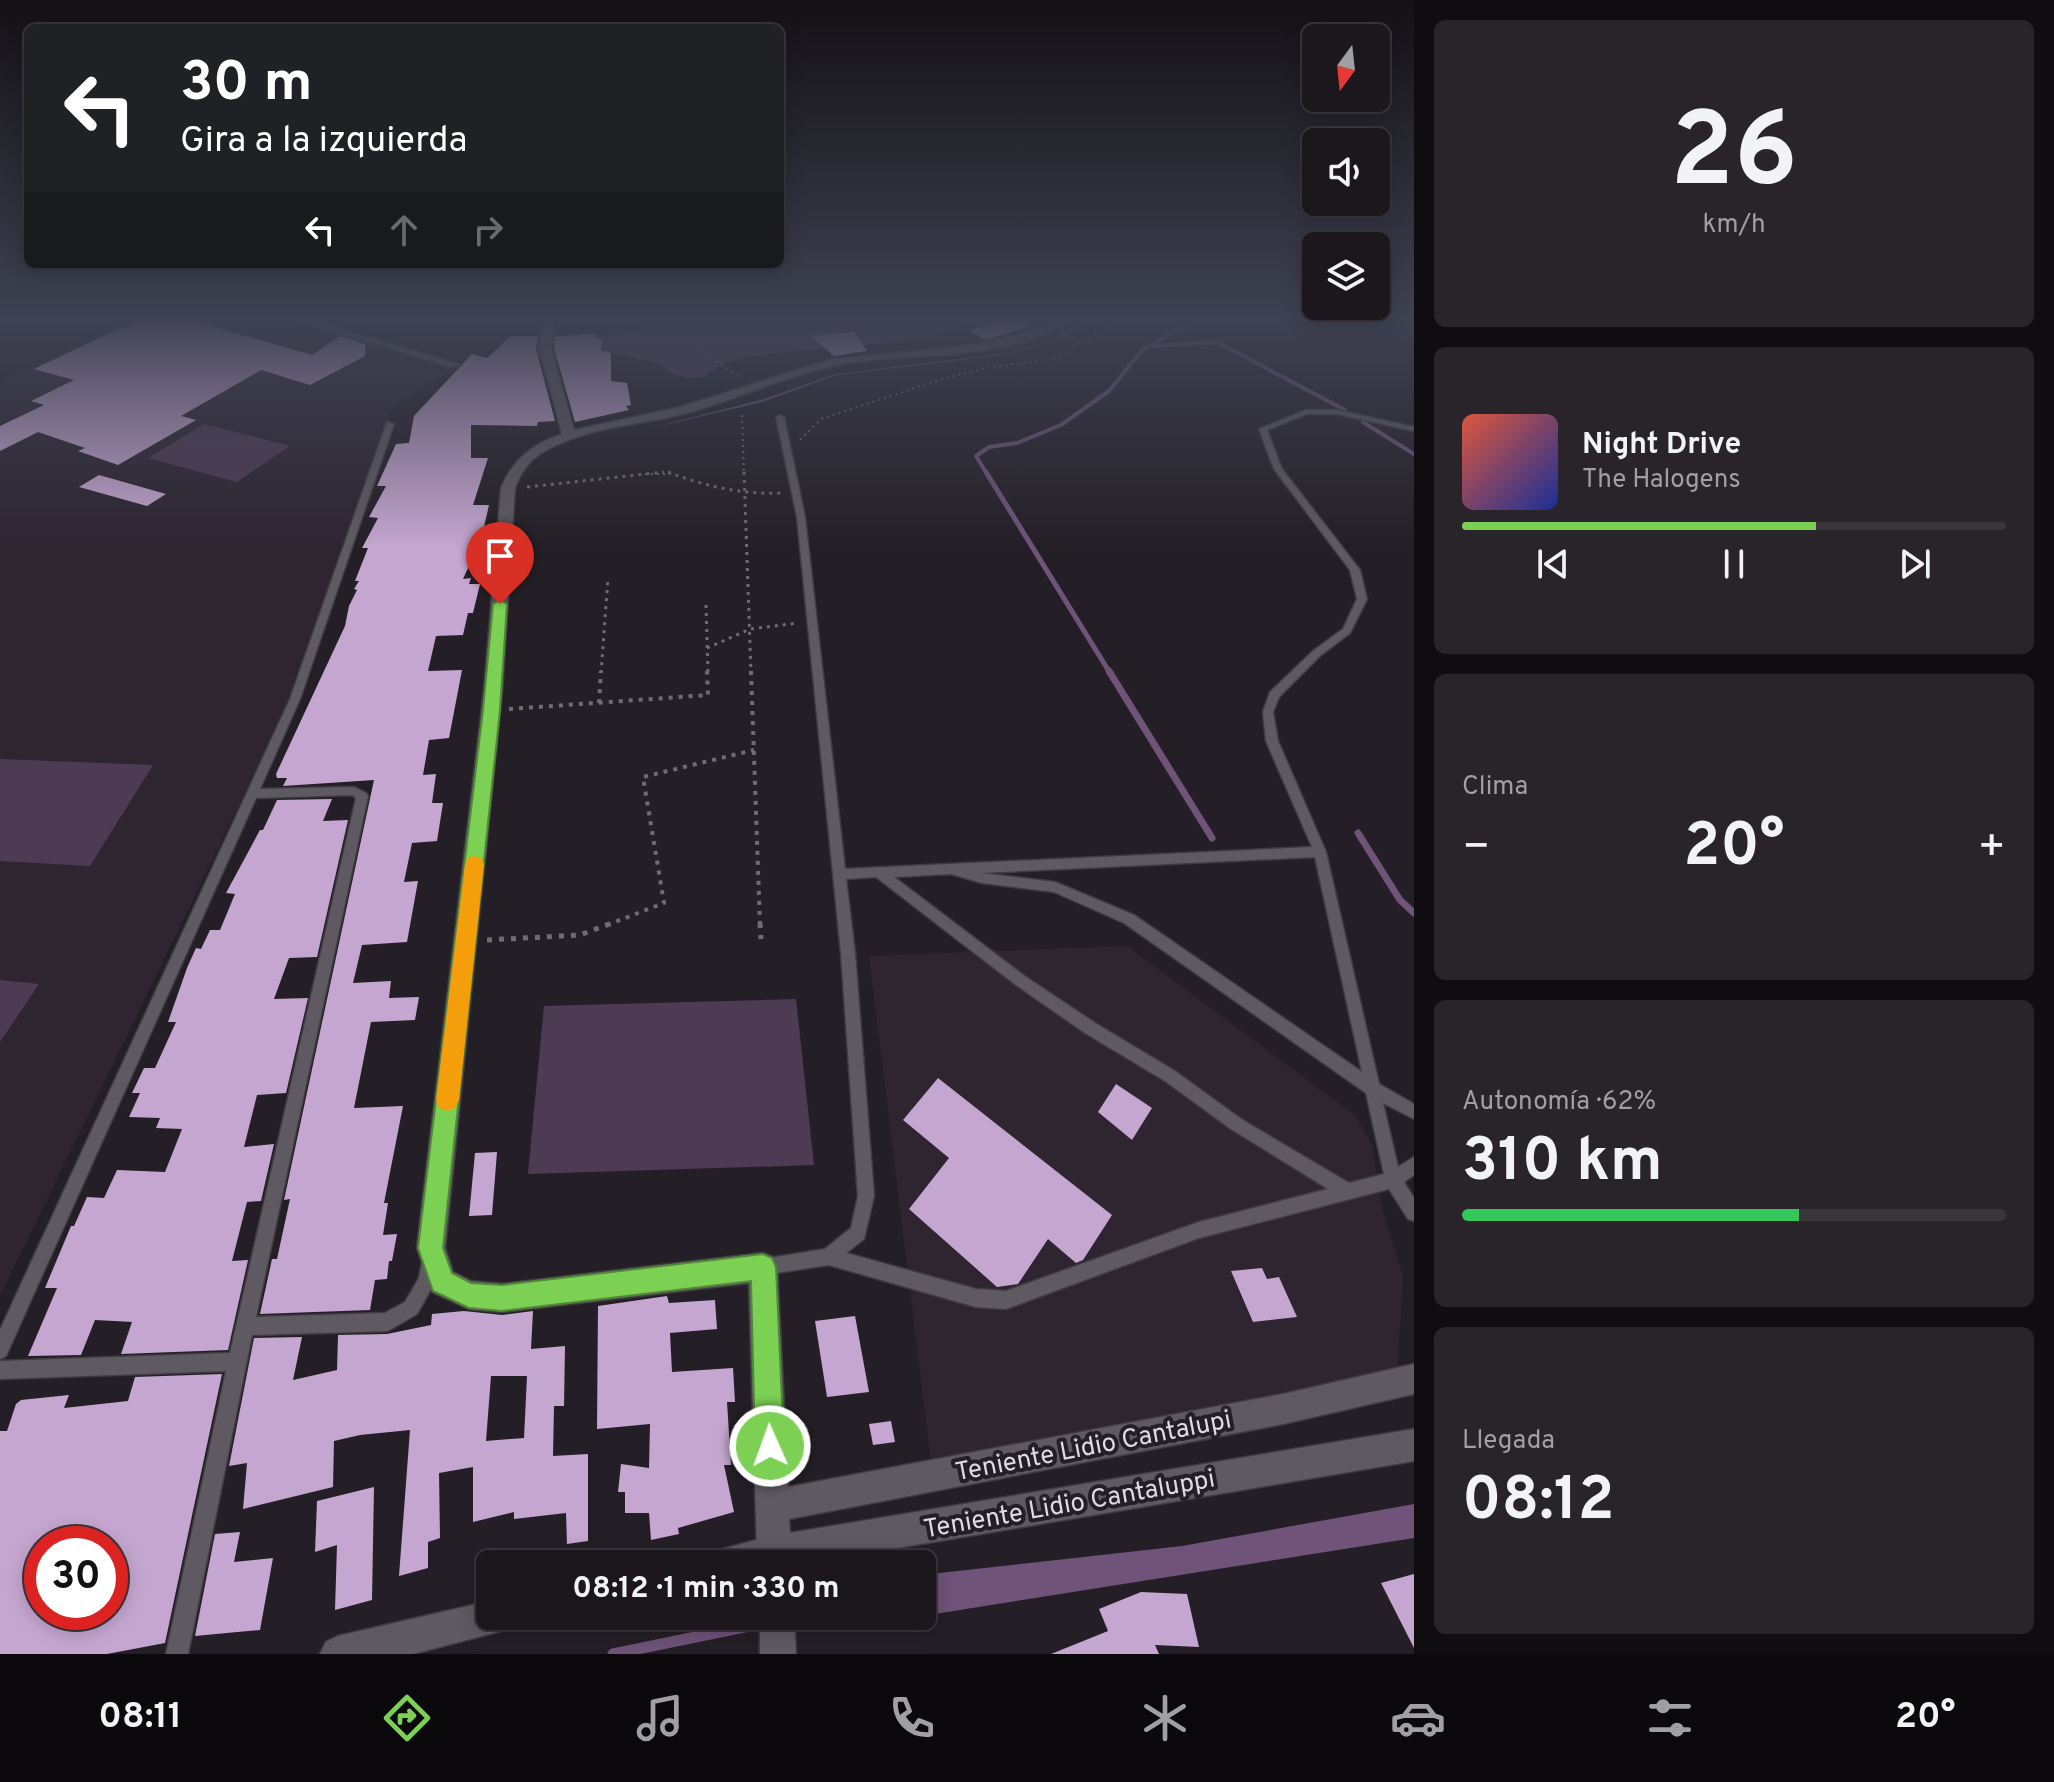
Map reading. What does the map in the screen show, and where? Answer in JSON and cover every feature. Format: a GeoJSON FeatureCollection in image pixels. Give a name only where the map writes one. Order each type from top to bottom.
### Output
{"type":"FeatureCollection","features":[{"type":"Feature","properties":{"kind":"street"},"geometry":{"type":"LineString","coordinates":[[558,395],[569,435]]}},
{"type":"Feature","properties":{"kind":"street"},"geometry":{"type":"LineString","coordinates":[[727,395],[684,410],[569,435],[529,455],[511,479],[491,710],[431,1248],[442,1282],[469,1295],[502,1298],[763,1267],[774,1550]]}},
{"type":"Feature","properties":{"kind":"street","name":"Teniente Lidio Cantalupi"},"geometry":{"type":"LineString","coordinates":[[772,1506],[1283,1409],[1414,1379]]}},
{"type":"Feature","properties":{"kind":"street","name":"Teniente Lidio Cantaluppi"},"geometry":{"type":"LineString","coordinates":[[819,1550],[1414,1445]]}},
{"type":"Feature","properties":{"kind":"street"},"geometry":{"type":"LineString","coordinates":[[338,1654],[476,1622]]}},
{"type":"Feature","properties":{"kind":"street"},"geometry":{"type":"LineString","coordinates":[[777,1630],[778,1654]]}},
{"type":"Feature","properties":{"kind":"lane"},"geometry":{"type":"LineString","coordinates":[[1414,429],[1337,412],[1306,412],[1263,429],[1278,469],[1355,570],[1362,599],[1347,631],[1317,653],[1274,695],[1268,712],[1272,741],[1320,852],[1393,1180],[1414,1213]]}},
{"type":"Feature","properties":{"kind":"lane"},"geometry":{"type":"LineString","coordinates":[[780,417],[796,492],[812,621],[839,874],[866,1196],[858,1233],[829,1257]]}},
{"type":"Feature","properties":{"kind":"lane"},"geometry":{"type":"LineString","coordinates":[[0,1350],[295,699],[390,424]]}},
{"type":"Feature","properties":{"kind":"lane"},"geometry":{"type":"LineString","coordinates":[[177,1654],[237,1362],[362,796],[354,791],[251,794]]}},
{"type":"Feature","properties":{"kind":"lane"},"geometry":{"type":"LineString","coordinates":[[839,874],[1320,852]]}},
{"type":"Feature","properties":{"kind":"lane"},"geometry":{"type":"LineString","coordinates":[[951,869],[982,878],[1055,887],[1129,919],[1372,1088],[1414,1112]]}},
{"type":"Feature","properties":{"kind":"lane"},"geometry":{"type":"LineString","coordinates":[[881,874],[1021,981],[1090,1028],[1170,1076],[1236,1124],[1347,1191]]}},
{"type":"Feature","properties":{"kind":"lane"},"geometry":{"type":"LineString","coordinates":[[763,1267],[829,1257],[976,1298],[1006,1300],[1199,1230],[1393,1180],[1414,1165]]}},
{"type":"Feature","properties":{"kind":"lane"},"geometry":{"type":"LineString","coordinates":[[245,1326],[387,1322],[411,1308],[427,1280],[431,1248]]}},
{"type":"Feature","properties":{"kind":"lane"},"geometry":{"type":"LineString","coordinates":[[0,1370],[237,1362]]}},
{"type":"Feature","properties":{"kind":"path"},"geometry":{"type":"LineString","coordinates":[[787,453],[821,419],[898,395]]}},
{"type":"Feature","properties":{"kind":"path"},"geometry":{"type":"LineString","coordinates":[[742,415],[761,939]]}},
{"type":"Feature","properties":{"kind":"path"},"geometry":{"type":"LineString","coordinates":[[508,488],[667,472],[700,484],[745,491],[796,492]]}},
{"type":"Feature","properties":{"kind":"path"},"geometry":{"type":"LineString","coordinates":[[599,703],[608,578]]}},
{"type":"Feature","properties":{"kind":"path"},"geometry":{"type":"LineString","coordinates":[[491,710],[708,695],[706,605]]}},
{"type":"Feature","properties":{"kind":"path"},"geometry":{"type":"LineString","coordinates":[[707,648],[750,629],[812,621]]}},
{"type":"Feature","properties":{"kind":"path"},"geometry":{"type":"LineString","coordinates":[[465,942],[580,935],[664,903],[643,777],[754,750]]}},
{"type":"Feature","properties":{"kind":"shaded area"},"geometry":{"type":"Polygon","coordinates":[[[0,395],[412,395],[391,409],[286,709],[0,1296],[0,395]]]}},
{"type":"Feature","properties":{"kind":"shaded area"},"geometry":{"type":"Polygon","coordinates":[[[781,395],[647,429],[761,400],[781,395]]]}},
{"type":"Feature","properties":{"kind":"shaded area"},"geometry":{"type":"Polygon","coordinates":[[[204,424],[290,446],[237,482],[148,458],[204,424]]]}},
{"type":"Feature","properties":{"kind":"shaded area"},"geometry":{"type":"Polygon","coordinates":[[[0,759],[153,765],[90,866],[0,861],[0,759]]]}},
{"type":"Feature","properties":{"kind":"shaded area"},"geometry":{"type":"Polygon","coordinates":[[[1127,946],[1356,1116],[1373,1147],[1381,1206],[1403,1276],[1397,1381],[931,1461],[869,956],[1127,946]]]}},
{"type":"Feature","properties":{"kind":"shaded area"},"geometry":{"type":"Polygon","coordinates":[[[0,980],[39,984],[0,1042],[0,980]]]}},
{"type":"Feature","properties":{"kind":"shaded area"},"geometry":{"type":"Polygon","coordinates":[[[796,999],[814,1165],[528,1174],[544,1006],[796,999]]]}},
{"type":"Feature","properties":{"kind":"shaded area"},"geometry":{"type":"Polygon","coordinates":[[[1414,1504],[1414,1538],[936,1614],[936,1573],[1182,1546],[1414,1504]]]}},
{"type":"Feature","properties":{"kind":"building"},"geometry":{"type":"Polygon","coordinates":[[[43,395],[217,395],[181,416],[196,420],[118,465],[78,451],[85,448],[38,432],[0,451],[0,426],[44,405],[31,401],[43,395]]]}},
{"type":"Feature","properties":{"kind":"building"},"geometry":{"type":"Polygon","coordinates":[[[433,395],[548,395],[555,421],[538,422],[537,426],[471,425],[471,458],[488,458],[473,505],[489,505],[481,540],[463,579],[471,578],[469,584],[480,584],[473,613],[468,613],[463,635],[436,636],[428,671],[462,670],[449,738],[429,740],[423,775],[436,774],[432,803],[443,803],[437,841],[412,843],[404,882],[418,881],[407,942],[362,945],[353,983],[391,981],[389,998],[419,997],[415,1020],[371,1022],[354,1108],[403,1106],[384,1203],[388,1203],[383,1235],[397,1234],[387,1279],[375,1280],[370,1310],[260,1314],[272,1259],[277,1259],[290,1199],[284,1200],[374,780],[283,786],[287,778],[277,778],[276,774],[345,626],[359,581],[355,581],[368,548],[362,548],[378,518],[369,517],[386,486],[377,486],[396,444],[409,443],[414,416],[433,395]]]}},
{"type":"Feature","properties":{"kind":"building"},"geometry":{"type":"Polygon","coordinates":[[[567,395],[629,395],[631,405],[626,406],[629,410],[575,422],[567,395]]]}},
{"type":"Feature","properties":{"kind":"building"},"geometry":{"type":"Polygon","coordinates":[[[99,475],[166,494],[147,506],[79,487],[99,475]]]}},
{"type":"Feature","properties":{"kind":"building"},"geometry":{"type":"Polygon","coordinates":[[[332,799],[323,821],[348,820],[317,957],[289,958],[274,999],[308,998],[286,1093],[257,1095],[244,1147],[274,1144],[261,1201],[247,1202],[232,1261],[248,1260],[228,1350],[121,1354],[132,1322],[95,1320],[81,1355],[28,1356],[57,1288],[45,1288],[87,1197],[104,1198],[117,1170],[165,1172],[182,1129],[156,1128],[160,1118],[129,1117],[140,1093],[132,1093],[144,1068],[155,1068],[176,1022],[168,1022],[187,968],[196,948],[201,949],[210,930],[220,930],[235,894],[226,893],[260,830],[263,830],[277,800],[332,799]]]}},
{"type":"Feature","properties":{"kind":"building"},"geometry":{"type":"Polygon","coordinates":[[[938,1078],[1112,1215],[1083,1260],[1076,1263],[1048,1239],[1018,1284],[997,1287],[909,1209],[949,1158],[903,1120],[938,1078]]]}},
{"type":"Feature","properties":{"kind":"building"},"geometry":{"type":"Polygon","coordinates":[[[1116,1084],[1152,1108],[1132,1140],[1098,1112],[1116,1084]]]}},
{"type":"Feature","properties":{"kind":"building"},"geometry":{"type":"Polygon","coordinates":[[[497,1152],[492,1215],[469,1216],[475,1153],[497,1152]]]}},
{"type":"Feature","properties":{"kind":"building"},"geometry":{"type":"Polygon","coordinates":[[[1262,1268],[1267,1279],[1279,1277],[1297,1317],[1253,1322],[1231,1271],[1262,1268]]]}},
{"type":"Feature","properties":{"kind":"building"},"geometry":{"type":"Polygon","coordinates":[[[667,1296],[669,1303],[715,1300],[717,1329],[670,1333],[672,1372],[733,1368],[735,1402],[727,1402],[731,1465],[724,1465],[734,1512],[678,1528],[679,1534],[651,1540],[649,1513],[625,1513],[625,1492],[618,1492],[621,1464],[649,1468],[650,1424],[597,1429],[598,1306],[667,1296]]]}},
{"type":"Feature","properties":{"kind":"building"},"geometry":{"type":"Polygon","coordinates":[[[464,1311],[502,1315],[533,1311],[531,1349],[565,1346],[564,1406],[554,1406],[553,1456],[588,1454],[588,1541],[567,1544],[566,1513],[514,1519],[514,1512],[473,1522],[473,1467],[439,1473],[440,1538],[428,1542],[428,1568],[399,1576],[410,1430],[334,1441],[333,1487],[243,1509],[247,1463],[229,1466],[254,1338],[302,1337],[293,1380],[337,1370],[338,1335],[387,1334],[431,1325],[432,1314],[464,1311]],[[491,1376],[486,1441],[524,1438],[527,1376],[491,1376]]]}},
{"type":"Feature","properties":{"kind":"building"},"geometry":{"type":"Polygon","coordinates":[[[855,1316],[869,1392],[827,1397],[815,1321],[855,1316]]]}},
{"type":"Feature","properties":{"kind":"building"},"geometry":{"type":"Polygon","coordinates":[[[222,1374],[165,1643],[107,1654],[0,1654],[0,1431],[7,1431],[16,1404],[21,1400],[69,1395],[64,1408],[128,1401],[135,1377],[222,1374]]]}},
{"type":"Feature","properties":{"kind":"building"},"geometry":{"type":"Polygon","coordinates":[[[891,1421],[895,1442],[873,1445],[869,1424],[891,1421]]]}},
{"type":"Feature","properties":{"kind":"building"},"geometry":{"type":"Polygon","coordinates":[[[374,1487],[372,1600],[335,1610],[337,1545],[315,1552],[317,1501],[374,1487]]]}},
{"type":"Feature","properties":{"kind":"building"},"geometry":{"type":"Polygon","coordinates":[[[240,1532],[234,1562],[273,1558],[260,1630],[195,1636],[215,1534],[240,1532]]]}},
{"type":"Feature","properties":{"kind":"building"},"geometry":{"type":"Polygon","coordinates":[[[1414,1574],[1414,1648],[1381,1583],[1414,1574]]]}},
{"type":"Feature","properties":{"kind":"building"},"geometry":{"type":"Polygon","coordinates":[[[1141,1592],[1187,1594],[1199,1647],[1155,1645],[1159,1654],[1051,1654],[1108,1631],[1099,1609],[1141,1592]]]}},
{"type":"Feature","properties":{"kind":"waterway"},"geometry":{"type":"LineString","coordinates":[[987,474],[976,456],[989,447],[1017,443],[1061,425],[1103,395]]}},
{"type":"Feature","properties":{"kind":"waterway"},"geometry":{"type":"LineString","coordinates":[[1317,395],[1345,410]]}},
{"type":"Feature","properties":{"kind":"waterway"},"geometry":{"type":"LineString","coordinates":[[1363,422],[1414,454]]}},
{"type":"Feature","properties":{"kind":"waterway"},"geometry":{"type":"LineString","coordinates":[[986,472],[1110,673]]}},
{"type":"Feature","properties":{"kind":"waterway"},"geometry":{"type":"LineString","coordinates":[[1109,671],[1212,838]]}},
{"type":"Feature","properties":{"kind":"waterway"},"geometry":{"type":"LineString","coordinates":[[1358,833],[1400,900],[1414,913]]}},
{"type":"Feature","properties":{"kind":"waterway"},"geometry":{"type":"LineString","coordinates":[[613,1654],[730,1630]]}},
{"type":"Feature","properties":{"kind":"slow traffic"},"geometry":{"type":"LineString","coordinates":[[447,1100],[474,864]]}},
{"type":"Feature","properties":{"kind":"route"},"geometry":{"type":"LineString","coordinates":[[500,604],[431,1248],[442,1282],[469,1295],[502,1298],[763,1267],[770,1446]]}}]}
